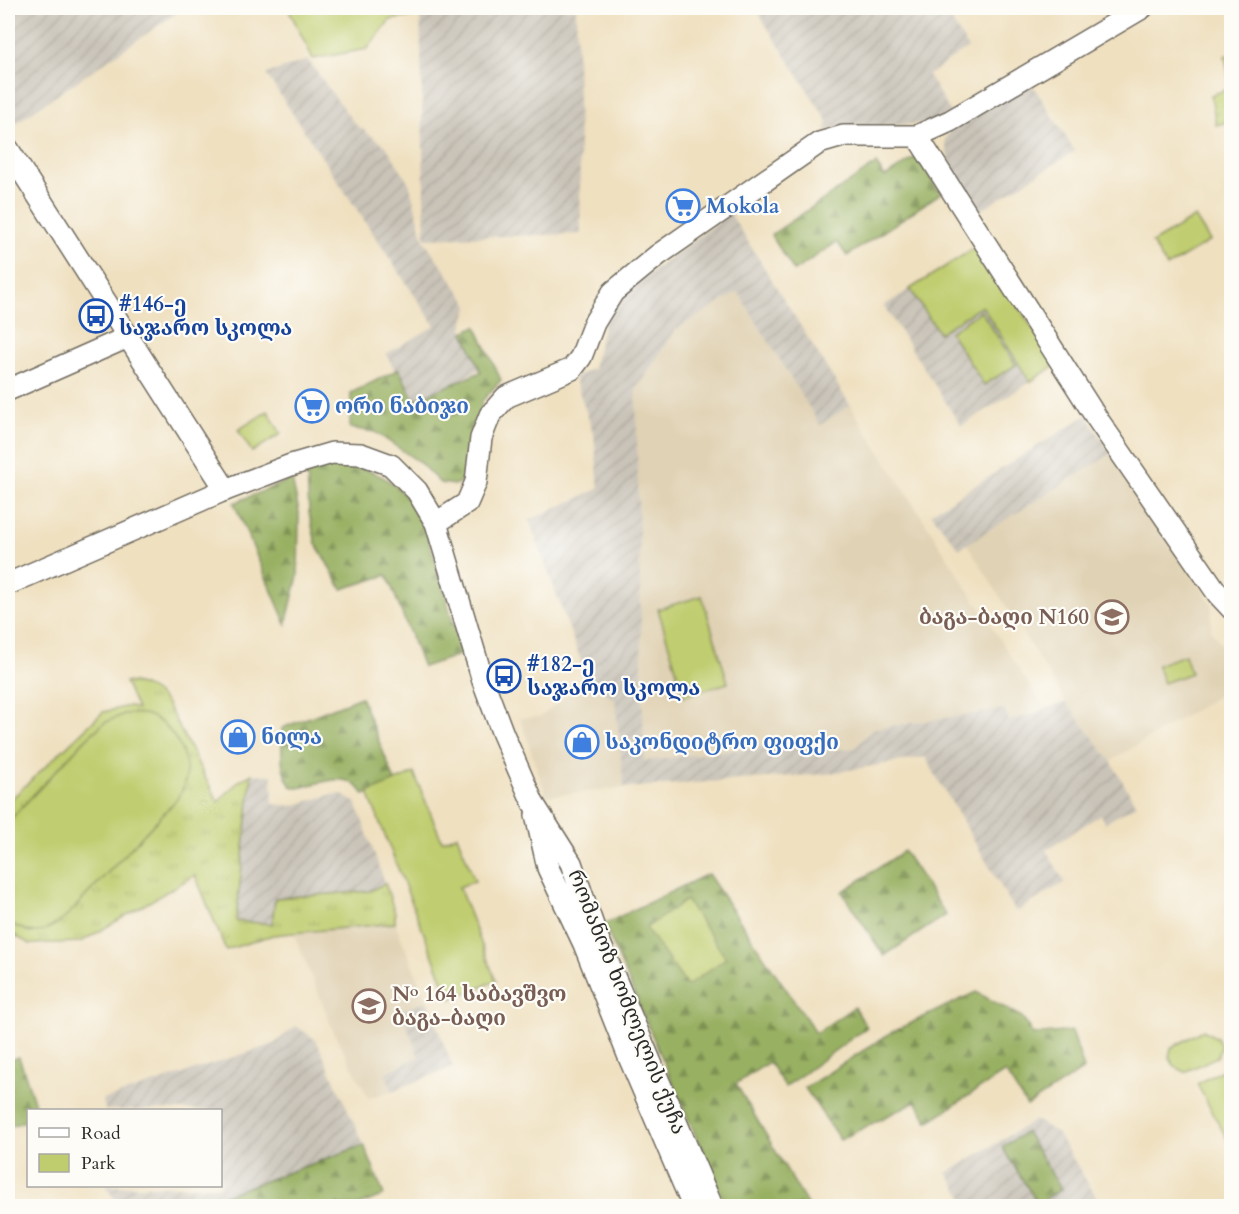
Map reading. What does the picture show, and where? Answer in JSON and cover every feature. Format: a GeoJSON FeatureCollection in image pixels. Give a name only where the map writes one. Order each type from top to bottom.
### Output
{"type":"FeatureCollection","features":[{"type":"Feature","properties":{"kind":"street"},"geometry":{"type":"LineString","coordinates":[[436,523],[467,503],[476,482],[481,438],[490,415],[506,396],[572,369],[581,357],[594,323],[613,292],[658,255],[819,143],[843,136],[917,136],[950,121],[1142,8]]}},
{"type":"Feature","properties":{"kind":"street"},"geometry":{"type":"LineString","coordinates":[[917,136],[1096,417],[1218,594],[1232,609]]}},
{"type":"Feature","properties":{"kind":"street"},"geometry":{"type":"LineString","coordinates":[[8,149],[226,490]]}},
{"type":"Feature","properties":{"kind":"street"},"geometry":{"type":"LineString","coordinates":[[8,390],[128,337]]}},
{"type":"Feature","properties":{"kind":"street","name":"რომანოზ ხომლელის ქუჩა"},"geometry":{"type":"LineString","coordinates":[[8,584],[254,477],[332,453],[361,454],[391,465],[417,491],[436,523],[483,681],[503,734],[533,803],[571,863],[596,934],[712,1206]]}},
{"type":"Feature","properties":{"kind":"street","name":"რომანოზ ხომლელის ქუჩა"},"geometry":{"type":"LineString","coordinates":[[533,803],[548,868],[584,944],[629,1058],[693,1206]]}},
{"type":"Feature","properties":{"kind":"shaded area"},"geometry":{"type":"Polygon","coordinates":[[[8,8],[184,8],[10,127],[8,123],[8,8]]]}},
{"type":"Feature","properties":{"kind":"shaded area"},"geometry":{"type":"Polygon","coordinates":[[[420,8],[576,8],[581,234],[425,238],[420,8]]]}},
{"type":"Feature","properties":{"kind":"shaded area"},"geometry":{"type":"Polygon","coordinates":[[[755,8],[944,8],[968,48],[928,75],[951,113],[933,123],[825,131],[828,122],[755,8]]]}},
{"type":"Feature","properties":{"kind":"shaded area"},"geometry":{"type":"Polygon","coordinates":[[[308,60],[355,124],[386,146],[409,183],[424,240],[469,305],[462,328],[483,367],[414,406],[386,354],[435,326],[266,74],[308,60]]]}},
{"type":"Feature","properties":{"kind":"shaded area"},"geometry":{"type":"Polygon","coordinates":[[[1030,81],[1075,151],[979,211],[949,165],[945,140],[950,131],[1030,81]]]}},
{"type":"Feature","properties":{"kind":"shaded area"},"geometry":{"type":"Polygon","coordinates":[[[730,213],[850,405],[820,425],[738,292],[675,330],[636,390],[644,761],[804,741],[806,752],[855,748],[872,729],[1005,709],[1009,721],[1066,702],[1111,761],[1136,805],[1105,823],[1100,815],[1046,850],[1065,882],[1016,912],[925,757],[826,774],[624,788],[615,700],[588,680],[529,520],[599,489],[594,435],[574,377],[593,369],[609,304],[730,213]]]}},
{"type":"Feature","properties":{"kind":"shaded area"},"geometry":{"type":"Polygon","coordinates":[[[910,289],[939,333],[982,306],[1030,382],[961,426],[884,306],[910,289]]]}},
{"type":"Feature","properties":{"kind":"shaded area"},"geometry":{"type":"Polygon","coordinates":[[[738,292],[820,424],[850,405],[1044,708],[1009,721],[1006,709],[855,748],[806,752],[804,742],[644,761],[636,390],[675,330],[738,292]]]}},
{"type":"Feature","properties":{"kind":"shaded area"},"geometry":{"type":"Polygon","coordinates":[[[1087,415],[1111,454],[959,549],[931,513],[1087,415]]]}},
{"type":"Feature","properties":{"kind":"shaded area","name":"ბაგა-ბაღი N160"},"geometry":{"type":"Polygon","coordinates":[[[1111,454],[1212,604],[1211,630],[1231,658],[1231,688],[1111,761],[1066,702],[967,544],[1111,454]]]}},
{"type":"Feature","properties":{"kind":"shaded area"},"geometry":{"type":"Polygon","coordinates":[[[588,680],[615,700],[624,788],[546,796],[520,718],[540,717],[588,680]]]}},
{"type":"Feature","properties":{"kind":"shaded area"},"geometry":{"type":"Polygon","coordinates":[[[252,774],[272,775],[273,804],[291,806],[341,794],[356,803],[385,883],[370,891],[275,898],[272,924],[235,922],[252,774]]]}},
{"type":"Feature","properties":{"kind":"shaded area","name":"№ 164 საბავშვო ბაგა-ბაღი"},"geometry":{"type":"Polygon","coordinates":[[[395,923],[427,1001],[402,1012],[419,1057],[385,1071],[392,1091],[369,1098],[335,1035],[294,934],[395,923]]]}},
{"type":"Feature","properties":{"kind":"shaded area"},"geometry":{"type":"Polygon","coordinates":[[[427,1001],[453,1067],[392,1091],[385,1072],[419,1057],[401,1011],[427,1001]]]}},
{"type":"Feature","properties":{"kind":"shaded area"},"geometry":{"type":"Polygon","coordinates":[[[296,1026],[316,1040],[364,1145],[195,1206],[120,1206],[106,1187],[222,1187],[222,1109],[105,1109],[103,1100],[274,1044],[296,1026]]]}},
{"type":"Feature","properties":{"kind":"shaded area"},"geometry":{"type":"Polygon","coordinates":[[[1035,1120],[1057,1133],[1096,1196],[1095,1204],[1091,1206],[969,1206],[947,1173],[1035,1120]]]}},
{"type":"Feature","properties":{"kind":"green space"},"geometry":{"type":"Polygon","coordinates":[[[288,8],[420,8],[420,15],[390,20],[367,49],[313,59],[288,8]]]}},
{"type":"Feature","properties":{"kind":"green space"},"geometry":{"type":"Polygon","coordinates":[[[1231,54],[1231,88],[1225,56],[1231,54]]]}},
{"type":"Feature","properties":{"kind":"green space"},"geometry":{"type":"Polygon","coordinates":[[[1231,88],[1231,121],[1216,125],[1211,95],[1231,88]]]}},
{"type":"Feature","properties":{"kind":"green space"},"geometry":{"type":"Polygon","coordinates":[[[916,157],[941,193],[847,256],[837,242],[794,271],[771,235],[876,164],[885,177],[916,157]]]}},
{"type":"Feature","properties":{"kind":"green space"},"geometry":{"type":"Polygon","coordinates":[[[1195,217],[1210,241],[1167,267],[1152,243],[1195,217]]]}},
{"type":"Feature","properties":{"kind":"green space"},"geometry":{"type":"Polygon","coordinates":[[[979,245],[1056,365],[1030,382],[982,306],[939,333],[910,289],[979,245]]]}},
{"type":"Feature","properties":{"kind":"green space"},"geometry":{"type":"Polygon","coordinates":[[[981,311],[1016,365],[984,385],[950,332],[981,311]]]}},
{"type":"Feature","properties":{"kind":"green space"},"geometry":{"type":"Polygon","coordinates":[[[476,326],[501,380],[482,401],[471,469],[466,478],[455,485],[440,483],[419,462],[375,432],[350,428],[351,393],[399,369],[414,400],[481,372],[464,332],[476,326]]]}},
{"type":"Feature","properties":{"kind":"green space"},"geometry":{"type":"Polygon","coordinates":[[[268,411],[281,434],[252,452],[238,430],[268,411]]]}},
{"type":"Feature","properties":{"kind":"green space"},"geometry":{"type":"Polygon","coordinates":[[[328,465],[354,467],[376,473],[393,484],[406,498],[417,514],[426,534],[462,654],[423,667],[387,575],[342,589],[316,544],[309,513],[307,473],[328,465]]]}},
{"type":"Feature","properties":{"kind":"green space"},"geometry":{"type":"Polygon","coordinates":[[[292,479],[299,512],[298,576],[286,624],[234,503],[292,479]]]}},
{"type":"Feature","properties":{"kind":"green space"},"geometry":{"type":"Polygon","coordinates":[[[702,596],[728,683],[684,696],[658,609],[702,596]]]}},
{"type":"Feature","properties":{"kind":"green space"},"geometry":{"type":"Polygon","coordinates":[[[1185,655],[1191,673],[1164,683],[1157,665],[1185,655]]]}},
{"type":"Feature","properties":{"kind":"green space"},"geometry":{"type":"Polygon","coordinates":[[[125,682],[149,688],[167,704],[218,802],[239,781],[252,774],[236,921],[272,924],[275,898],[370,891],[385,883],[395,913],[395,923],[273,935],[226,950],[195,875],[81,942],[30,944],[8,932],[8,922],[31,933],[65,918],[177,799],[104,723],[8,822],[8,802],[103,712],[129,706],[137,709],[125,682]]]}},
{"type":"Feature","properties":{"kind":"green space"},"geometry":{"type":"Polygon","coordinates":[[[361,697],[395,781],[364,795],[351,782],[343,780],[325,781],[298,788],[291,786],[283,766],[282,728],[361,697]]]}},
{"type":"Feature","properties":{"kind":"green space"},"geometry":{"type":"Polygon","coordinates":[[[124,714],[148,715],[173,735],[179,744],[186,765],[182,790],[177,799],[65,918],[43,931],[31,932],[17,927],[8,922],[8,822],[86,739],[104,723],[124,714]]]}},
{"type":"Feature","properties":{"kind":"green space"},"geometry":{"type":"Polygon","coordinates":[[[414,773],[442,841],[457,835],[475,881],[459,887],[496,981],[450,999],[368,793],[414,773]]]}},
{"type":"Feature","properties":{"kind":"green space"},"geometry":{"type":"Polygon","coordinates":[[[904,851],[946,915],[884,956],[842,892],[904,851]]]}},
{"type":"Feature","properties":{"kind":"green space"},"geometry":{"type":"Polygon","coordinates":[[[708,874],[816,1033],[854,1007],[867,1027],[785,1087],[769,1062],[736,1084],[808,1206],[726,1206],[604,924],[708,874]]]}},
{"type":"Feature","properties":{"kind":"green space"},"geometry":{"type":"Polygon","coordinates":[[[686,900],[726,958],[687,986],[646,928],[686,900]]]}},
{"type":"Feature","properties":{"kind":"green space"},"geometry":{"type":"Polygon","coordinates":[[[976,992],[1022,1017],[1033,1035],[1072,1031],[1084,1069],[1027,1106],[1005,1072],[928,1122],[916,1101],[840,1140],[805,1088],[892,1032],[976,992]]]}},
{"type":"Feature","properties":{"kind":"green space"},"geometry":{"type":"Polygon","coordinates":[[[1203,1030],[1217,1038],[1221,1047],[1217,1057],[1185,1072],[1175,1067],[1169,1057],[1171,1048],[1203,1030]]]}},
{"type":"Feature","properties":{"kind":"green space"},"geometry":{"type":"Polygon","coordinates":[[[19,1057],[37,1109],[27,1109],[27,1120],[8,1127],[8,1061],[19,1057]]]}},
{"type":"Feature","properties":{"kind":"green space"},"geometry":{"type":"Polygon","coordinates":[[[1232,1066],[1231,1146],[1197,1084],[1232,1066]]]}},
{"type":"Feature","properties":{"kind":"green space"},"geometry":{"type":"Polygon","coordinates":[[[1026,1132],[1061,1189],[1038,1204],[1002,1147],[1026,1132]]]}},
{"type":"Feature","properties":{"kind":"green space"},"geometry":{"type":"Polygon","coordinates":[[[364,1145],[384,1195],[357,1206],[195,1206],[364,1145]]]}},
{"type":"Feature","properties":{"kind":"place","name":"Mokola"},"geometry":{"type":"Point","coordinates":[683,206]}},
{"type":"Feature","properties":{"kind":"place","name":"#146-ე საჯარო სკოლა"},"geometry":{"type":"Point","coordinates":[96,316]}},
{"type":"Feature","properties":{"kind":"place","name":"ორი ნაბიჯი"},"geometry":{"type":"Point","coordinates":[312,406]}},
{"type":"Feature","properties":{"kind":"place","name":"ბაგა-ბაღი N160"},"geometry":{"type":"Point","coordinates":[1112,617]}},
{"type":"Feature","properties":{"kind":"place","name":"#182-ე საჯარო სკოლა"},"geometry":{"type":"Point","coordinates":[504,676]}},
{"type":"Feature","properties":{"kind":"place","name":"ნილა"},"geometry":{"type":"Point","coordinates":[238,737]}},
{"type":"Feature","properties":{"kind":"place","name":"საკონდიტრო ფიფქი"},"geometry":{"type":"Point","coordinates":[582,742]}},
{"type":"Feature","properties":{"kind":"place","name":"№ 164 საბავშვო ბაგა-ბაღი"},"geometry":{"type":"Point","coordinates":[369,1006]}}]}
